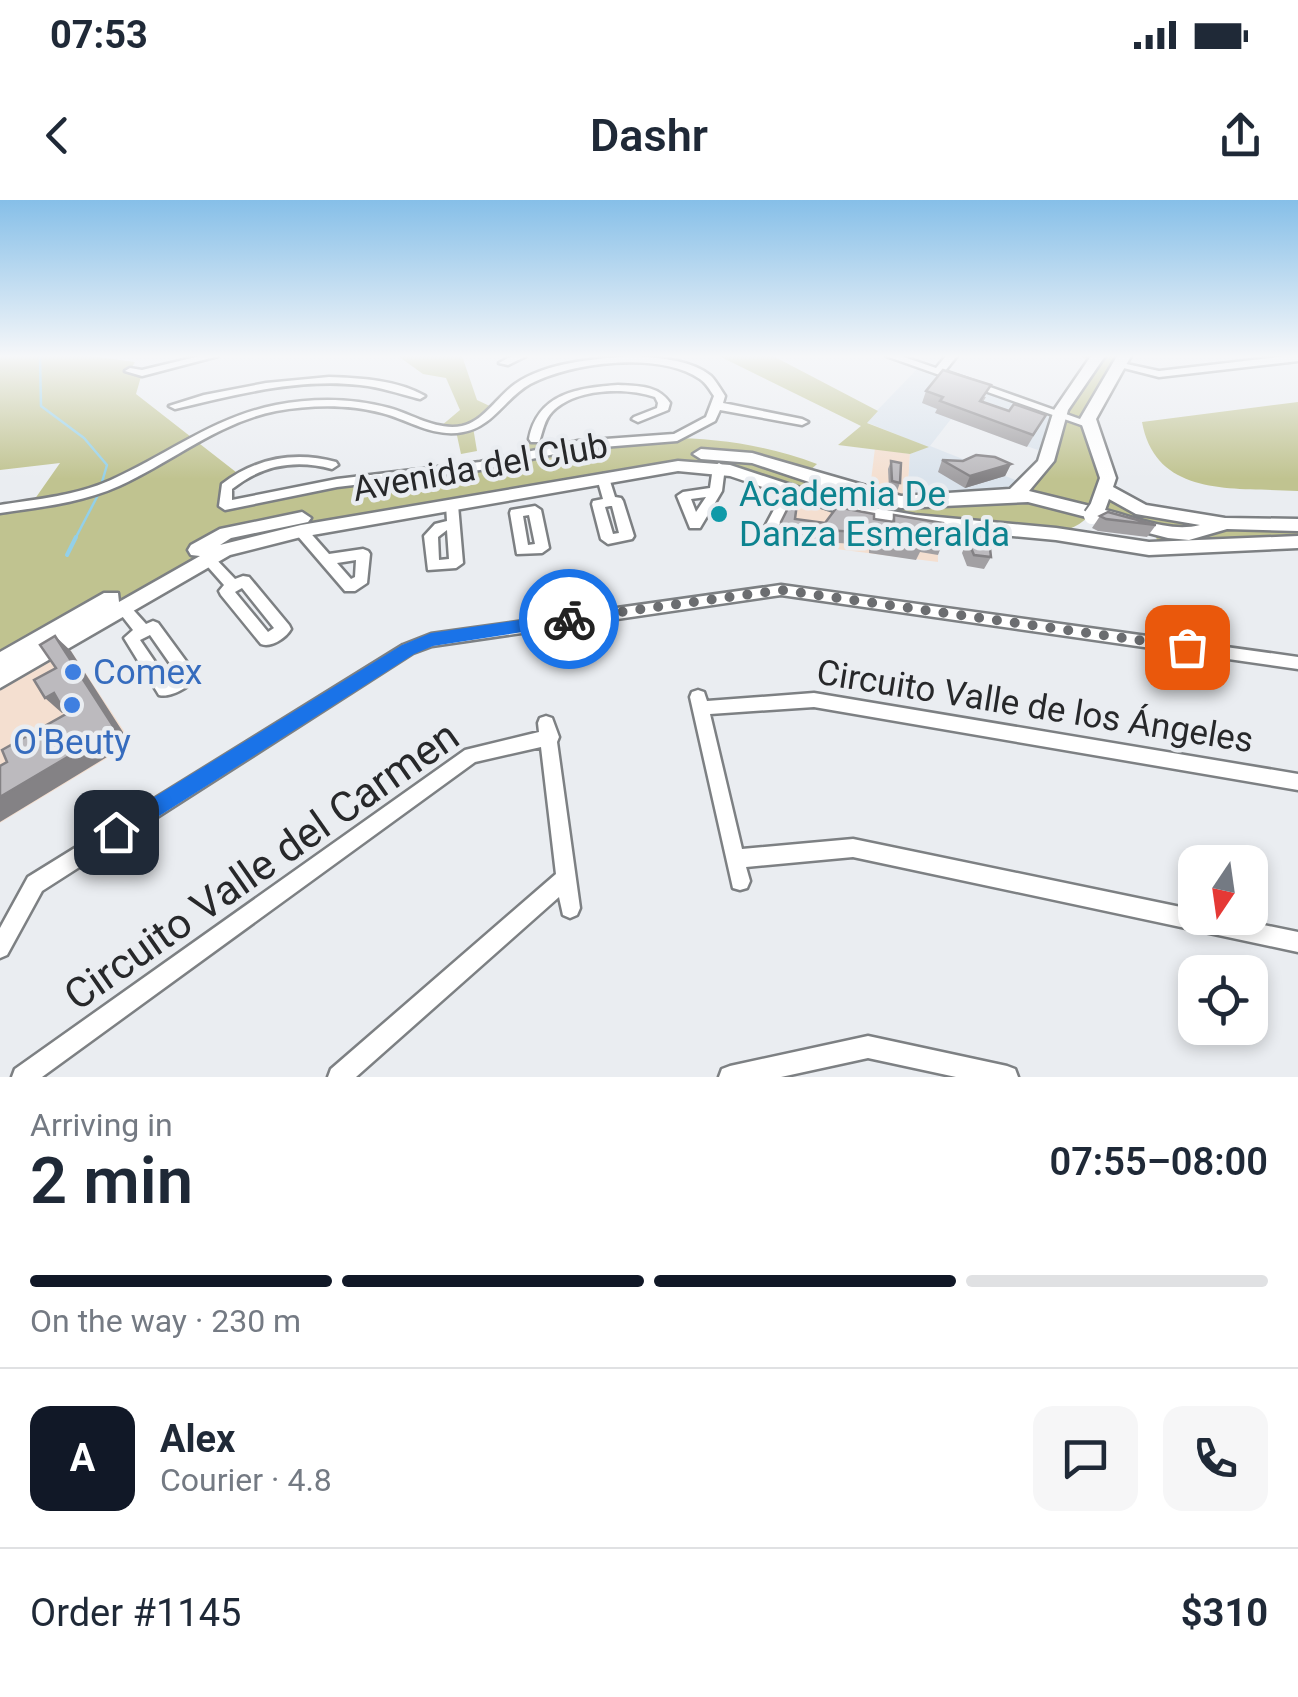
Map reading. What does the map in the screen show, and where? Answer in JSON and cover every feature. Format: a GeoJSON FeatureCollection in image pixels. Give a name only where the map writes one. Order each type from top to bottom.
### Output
{"type":"FeatureCollection","features":[{"type":"Feature","properties":{"kind":"street"},"geometry":{"type":"LineString","coordinates":[[175,406],[222,397]]}},
{"type":"Feature","properties":{"kind":"street"},"geometry":{"type":"LineString","coordinates":[[296,405],[297,397]]}},
{"type":"Feature","properties":{"kind":"street"},"geometry":{"type":"LineString","coordinates":[[0,509],[89,493],[220,423],[296,405],[370,406],[436,429],[456,430],[473,427],[510,397]]}},
{"type":"Feature","properties":{"kind":"street"},"geometry":{"type":"LineString","coordinates":[[528,455],[526,448],[535,439],[538,423],[549,408],[575,397]]}},
{"type":"Feature","properties":{"kind":"street"},"geometry":{"type":"LineString","coordinates":[[638,418],[662,410],[661,397]]}},
{"type":"Feature","properties":{"kind":"street"},"geometry":{"type":"LineString","coordinates":[[717,397],[719,406]]}},
{"type":"Feature","properties":{"kind":"street"},"geometry":{"type":"LineString","coordinates":[[1010,397],[1088,424]]}},
{"type":"Feature","properties":{"kind":"street"},"geometry":{"type":"LineString","coordinates":[[1022,489],[1052,455],[1059,414],[1070,397]]}},
{"type":"Feature","properties":{"kind":"street"},"geometry":{"type":"LineString","coordinates":[[1080,526],[1106,490],[1108,478],[1088,424],[1097,397]]}},
{"type":"Feature","properties":{"kind":"street"},"geometry":{"type":"LineString","coordinates":[[719,406],[802,422]]}},
{"type":"Feature","properties":{"kind":"street"},"geometry":{"type":"LineString","coordinates":[[332,464],[302,460],[253,470],[226,487],[225,506],[337,483],[441,473],[554,449],[677,437],[698,429],[719,406]]}},
{"type":"Feature","properties":{"kind":"street"},"geometry":{"type":"LineString","coordinates":[[535,439],[546,440],[554,449]]}},
{"type":"Feature","properties":{"kind":"street","name":"Avenida del Club"},"geometry":{"type":"LineString","coordinates":[[0,662],[226,533],[675,461],[746,456],[870,496],[906,502],[968,502],[1022,489],[1045,500],[1168,532],[1189,534],[1227,523],[1298,525]]}},
{"type":"Feature","properties":{"kind":"street","name":"Avenida del Club"},"geometry":{"type":"LineString","coordinates":[[0,679],[224,550],[301,531],[452,505],[486,493],[523,502],[675,461],[719,466],[866,514],[980,527],[1080,526],[1162,550],[1239,542],[1298,542]]}},
{"type":"Feature","properties":{"kind":"street"},"geometry":{"type":"LineString","coordinates":[[716,491],[719,466]]}},
{"type":"Feature","properties":{"kind":"street"},"geometry":{"type":"LineString","coordinates":[[603,478],[610,502]]}},
{"type":"Feature","properties":{"kind":"street"},"geometry":{"type":"LineString","coordinates":[[768,534],[792,488]]}},
{"type":"Feature","properties":{"kind":"street"},"geometry":{"type":"LineString","coordinates":[[1106,490],[1142,510],[1227,523]]}},
{"type":"Feature","properties":{"kind":"street"},"geometry":{"type":"LineString","coordinates":[[968,502],[980,514],[980,527]]}},
{"type":"Feature","properties":{"kind":"street"},"geometry":{"type":"LineString","coordinates":[[452,505],[453,525]]}},
{"type":"Feature","properties":{"kind":"street"},"geometry":{"type":"LineString","coordinates":[[301,531],[324,560]]}},
{"type":"Feature","properties":{"kind":"street"},"geometry":{"type":"LineString","coordinates":[[208,559],[234,586]]}},
{"type":"Feature","properties":{"kind":"street"},"geometry":{"type":"LineString","coordinates":[[0,948],[35,884],[408,650],[431,640],[781,590],[1298,662]]}},
{"type":"Feature","properties":{"kind":"street"},"geometry":{"type":"LineString","coordinates":[[122,607],[144,632]]}},
{"type":"Feature","properties":{"kind":"street","name":"Circuito Valle de los Ángeles"},"geometry":{"type":"LineString","coordinates":[[740,881],[700,702],[814,700],[1298,782]]}},
{"type":"Feature","properties":{"kind":"street","name":"Circuito Valle del Carmen"},"geometry":{"type":"LineString","coordinates":[[24,1077],[472,755],[548,730],[570,908]]}},
{"type":"Feature","properties":{"kind":"street"},"geometry":{"type":"LineString","coordinates":[[735,859],[853,848],[1298,942]]}},
{"type":"Feature","properties":{"kind":"street"},"geometry":{"type":"LineString","coordinates":[[338,1077],[567,877]]}},
{"type":"Feature","properties":{"kind":"street"},"geometry":{"type":"LineString","coordinates":[[730,1077],[868,1047],[1007,1077]]}},
{"type":"Feature","properties":{"kind":"shaded area"},"geometry":{"type":"Polygon","coordinates":[[[890,397],[1010,397],[1059,414],[1052,455],[951,419],[930,446],[1028,485],[907,502],[910,454],[927,447],[866,422],[890,397]]]}},
{"type":"Feature","properties":{"kind":"shaded area"},"geometry":{"type":"Polygon","coordinates":[[[875,448],[910,454],[907,502],[869,497],[875,448]]]}},
{"type":"Feature","properties":{"kind":"shaded area"},"geometry":{"type":"Polygon","coordinates":[[[791,489],[937,523],[938,562],[766,540],[791,489]]]}},
{"type":"Feature","properties":{"kind":"shaded area"},"geometry":{"type":"Polygon","coordinates":[[[65,642],[132,743],[0,823],[0,679],[65,642]]]}},
{"type":"Feature","properties":{"kind":"green space"},"geometry":{"type":"Polygon","coordinates":[[[0,397],[140,397],[241,476],[227,487],[226,506],[337,483],[441,473],[528,455],[526,447],[535,439],[546,440],[554,449],[654,438],[720,441],[785,454],[817,464],[805,475],[843,490],[883,499],[964,503],[1033,497],[1025,490],[1052,455],[1059,414],[1070,397],[1101,397],[1088,419],[1110,492],[1132,503],[1178,516],[1225,523],[1298,525],[1298,542],[1238,541],[1162,549],[1151,528],[1098,513],[1096,509],[1079,524],[1058,532],[1019,533],[930,524],[861,512],[749,475],[678,466],[301,531],[224,550],[7,674],[0,667],[0,509],[32,503],[60,463],[0,470],[0,397]]]}},
{"type":"Feature","properties":{"kind":"green space"},"geometry":{"type":"Polygon","coordinates":[[[454,397],[476,397],[496,409],[473,427],[477,451],[461,454],[456,431],[441,426],[460,410],[454,397]]]}},
{"type":"Feature","properties":{"kind":"green space"},"geometry":{"type":"Polygon","coordinates":[[[802,397],[851,397],[878,411],[867,423],[929,447],[910,454],[838,445],[861,426],[802,397]]]}},
{"type":"Feature","properties":{"kind":"green space"},"geometry":{"type":"Polygon","coordinates":[[[1298,402],[1298,491],[1225,488],[1181,477],[1164,465],[1150,447],[1142,422],[1298,402]]]}},
{"type":"Feature","properties":{"kind":"building"},"geometry":{"type":"Polygon","coordinates":[[[943,397],[983,397],[980,401],[1009,411],[1014,404],[1046,415],[1033,435],[940,401],[943,397]]]}},
{"type":"Feature","properties":{"kind":"building"},"geometry":{"type":"Polygon","coordinates":[[[976,455],[1011,464],[970,476],[942,460],[963,461],[976,455]]]}},
{"type":"Feature","properties":{"kind":"building"},"geometry":{"type":"Polygon","coordinates":[[[891,461],[901,463],[900,483],[892,481],[891,461]]]}},
{"type":"Feature","properties":{"kind":"building"},"geometry":{"type":"Polygon","coordinates":[[[791,502],[797,503],[795,519],[825,523],[837,507],[874,514],[874,519],[894,522],[894,515],[943,523],[943,542],[921,540],[922,547],[873,541],[873,525],[858,532],[825,530],[824,535],[781,529],[791,502]]]}},
{"type":"Feature","properties":{"kind":"building"},"geometry":{"type":"Polygon","coordinates":[[[1108,512],[1156,525],[1100,516],[1108,512]]]}},
{"type":"Feature","properties":{"kind":"building"},"geometry":{"type":"Polygon","coordinates":[[[965,529],[988,531],[991,557],[974,555],[968,541],[975,537],[965,529]]]}},
{"type":"Feature","properties":{"kind":"building"},"geometry":{"type":"Polygon","coordinates":[[[55,636],[115,729],[0,797],[0,766],[7,762],[2,750],[66,714],[54,693],[45,698],[34,680],[56,668],[40,645],[55,636]]]}},
{"type":"Feature","properties":{"kind":"waterway"},"geometry":{"type":"LineString","coordinates":[[41,397],[41,406],[84,438],[107,465],[102,482]]}},
{"type":"Feature","properties":{"kind":"waterway"},"geometry":{"type":"LineString","coordinates":[[75,539],[98,495]]}},
{"type":"Feature","properties":{"kind":"waterway"},"geometry":{"type":"LineString","coordinates":[[67,555],[75,539]]}},
{"type":"Feature","properties":{"kind":"way so far"},"geometry":{"type":"LineString","coordinates":[[569,619],[781,590],[1187,647]]}},
{"type":"Feature","properties":{"kind":"place","name":"Academia De Danza Esmeralda"},"geometry":{"type":"Point","coordinates":[719,514]}},
{"type":"Feature","properties":{"kind":"place","name":"Comex"},"geometry":{"type":"Point","coordinates":[73,672]}},
{"type":"Feature","properties":{"kind":"place","name":"O'Beuty"},"geometry":{"type":"Point","coordinates":[72,705]}},
{"type":"Feature","properties":{"kind":"route"},"geometry":{"type":"LineString","coordinates":[[116,832],[408,650],[431,640],[569,619]]}}]}
